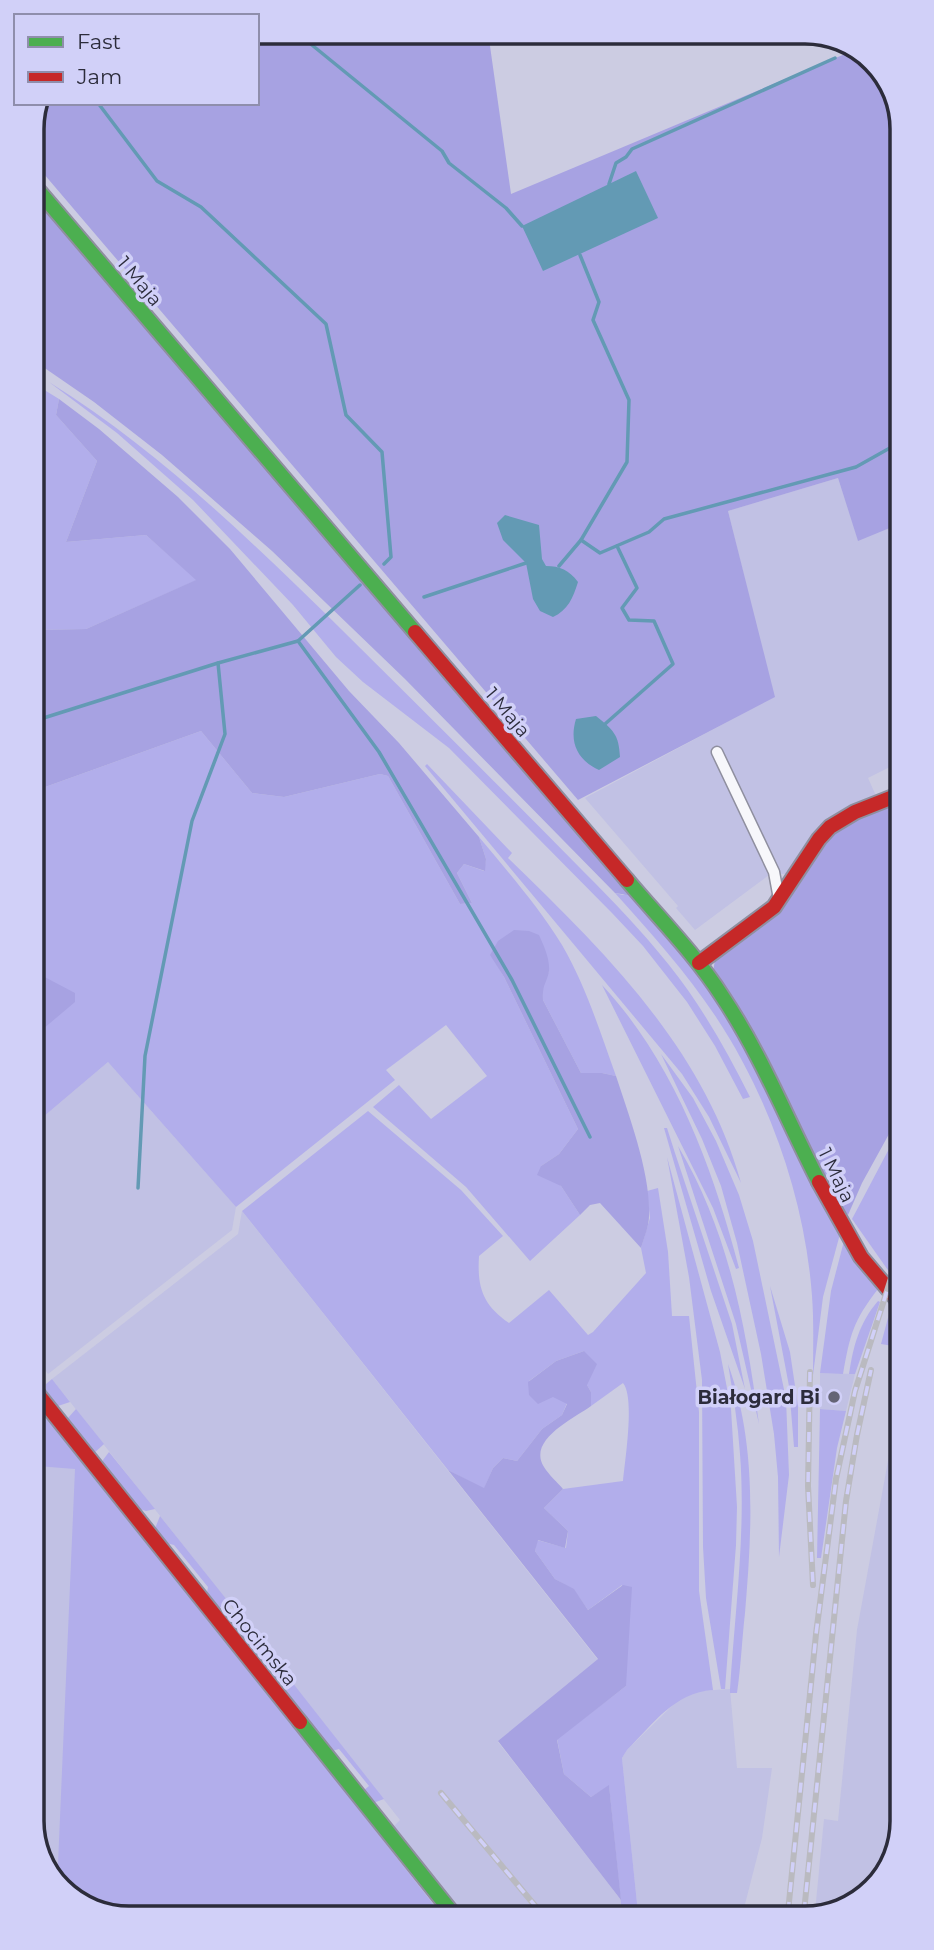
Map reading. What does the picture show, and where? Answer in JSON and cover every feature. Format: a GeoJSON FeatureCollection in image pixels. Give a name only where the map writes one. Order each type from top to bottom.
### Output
{"type":"FeatureCollection","features":[{"type":"Feature","properties":{"kind":"street","name":"1 Maja"},"geometry":{"type":"LineString","coordinates":[[44,197],[699,963],[724,997],[747,1037],[844,1231],[878,1281],[890,1293]]}},
{"type":"Feature","properties":{"kind":"street"},"geometry":{"type":"LineString","coordinates":[[717,752],[774,872],[779,900]]}},
{"type":"Feature","properties":{"kind":"street"},"geometry":{"type":"LineString","coordinates":[[699,963],[774,906],[826,830],[855,811],[890,798]]}},
{"type":"Feature","properties":{"kind":"street","name":"Chocimska"},"geometry":{"type":"LineString","coordinates":[[44,1402],[447,1906]]}},
{"type":"Feature","properties":{"kind":"shaded area"},"geometry":{"type":"Polygon","coordinates":[[[259,44],[490,44],[511,194],[845,54],[873,77],[884,96],[890,128],[890,528],[858,541],[838,478],[728,511],[775,697],[578,800],[44,174],[44,123],[47,105],[259,105],[259,44]]]}},
{"type":"Feature","properties":{"kind":"shaded area"},"geometry":{"type":"Polygon","coordinates":[[[636,171],[658,218],[543,271],[522,226],[636,171]]]}},
{"type":"Feature","properties":{"kind":"shaded area"},"geometry":{"type":"Polygon","coordinates":[[[44,206],[630,892],[628,895],[615,893],[405,679],[272,551],[162,455],[94,402],[44,368],[44,206]]]}},
{"type":"Feature","properties":{"kind":"shaded area"},"geometry":{"type":"Polygon","coordinates":[[[49,382],[127,436],[237,529],[462,749],[604,893],[681,980],[713,1029],[750,1097],[743,1099],[715,1046],[687,1002],[643,946],[612,913],[449,748],[363,682],[336,657],[293,605],[193,500],[117,433],[49,382]]]}},
{"type":"Feature","properties":{"kind":"shaded area"},"geometry":{"type":"Polygon","coordinates":[[[44,390],[59,399],[56,415],[97,461],[66,542],[146,535],[197,580],[86,629],[44,630],[44,390]]]}},
{"type":"Feature","properties":{"kind":"shaded area"},"geometry":{"type":"Polygon","coordinates":[[[59,399],[99,429],[178,497],[230,549],[349,691],[399,743],[479,837],[486,859],[485,871],[464,864],[457,873],[472,903],[460,904],[388,776],[380,774],[284,797],[252,793],[201,731],[44,787],[44,630],[86,629],[196,580],[146,535],[66,542],[97,461],[56,415],[59,399]]]}},
{"type":"Feature","properties":{"kind":"shaded area"},"geometry":{"type":"Polygon","coordinates":[[[838,478],[858,540],[890,528],[890,767],[868,778],[877,798],[826,823],[816,831],[793,870],[788,874],[781,874],[777,869],[695,930],[676,908],[678,906],[585,798],[774,697],[728,511],[838,478]]]}},
{"type":"Feature","properties":{"kind":"shaded area"},"geometry":{"type":"Polygon","coordinates":[[[505,515],[539,525],[542,559],[546,566],[564,570],[578,582],[569,603],[553,617],[540,611],[533,599],[526,563],[503,540],[497,523],[505,515]]]}},
{"type":"Feature","properties":{"kind":"shaded area"},"geometry":{"type":"Polygon","coordinates":[[[596,716],[614,733],[620,757],[599,770],[580,756],[574,743],[576,719],[596,716]]]}},
{"type":"Feature","properties":{"kind":"shaded area"},"geometry":{"type":"Polygon","coordinates":[[[201,731],[252,793],[284,797],[380,774],[388,776],[460,904],[472,903],[457,873],[464,864],[484,871],[486,859],[479,837],[533,903],[562,945],[585,993],[616,1076],[581,1073],[543,1000],[542,987],[549,971],[491,955],[578,1129],[559,1154],[541,1166],[561,1186],[580,1215],[530,1261],[466,1187],[373,1107],[399,1085],[431,1119],[487,1076],[446,1025],[386,1070],[395,1080],[236,1207],[108,1062],[44,1116],[44,787],[201,731]]]}},
{"type":"Feature","properties":{"kind":"shaded area"},"geometry":{"type":"Polygon","coordinates":[[[427,764],[512,853],[508,858],[615,967],[677,1046],[703,1089],[724,1134],[741,1183],[709,1117],[682,1074],[425,766],[427,764]]]}},
{"type":"Feature","properties":{"kind":"shaded area"},"geometry":{"type":"Polygon","coordinates":[[[890,805],[890,1132],[848,1215],[834,1199],[754,1034],[729,993],[713,973],[715,959],[778,909],[828,837],[845,825],[890,805]]]}},
{"type":"Feature","properties":{"kind":"shaded area"},"geometry":{"type":"Polygon","coordinates":[[[630,892],[695,966],[743,1039],[840,1234],[823,1297],[813,1375],[813,1306],[802,1223],[793,1186],[768,1115],[735,1048],[705,1000],[615,893],[623,895],[630,892]]]}},
{"type":"Feature","properties":{"kind":"shaded area"},"geometry":{"type":"Polygon","coordinates":[[[514,930],[539,935],[549,966],[543,1000],[581,1073],[616,1076],[647,1182],[649,1220],[641,1248],[600,1203],[590,1205],[580,1215],[561,1186],[537,1175],[541,1166],[559,1154],[578,1129],[504,977],[490,955],[498,941],[514,930]]]}},
{"type":"Feature","properties":{"kind":"shaded area"},"geometry":{"type":"Polygon","coordinates":[[[44,977],[75,993],[75,1002],[44,1028],[44,977]]]}},
{"type":"Feature","properties":{"kind":"shaded area"},"geometry":{"type":"Polygon","coordinates":[[[602,985],[650,1048],[688,1118],[717,1192],[739,1268],[736,1269],[713,1208],[602,985]]]}},
{"type":"Feature","properties":{"kind":"shaded area"},"geometry":{"type":"Polygon","coordinates":[[[661,1054],[693,1098],[716,1141],[739,1195],[753,1241],[786,1399],[789,1475],[779,1557],[778,1477],[774,1434],[761,1354],[737,1243],[721,1186],[702,1139],[661,1054]]]}},
{"type":"Feature","properties":{"kind":"shaded area"},"geometry":{"type":"Polygon","coordinates":[[[108,1062],[236,1207],[232,1230],[48,1374],[44,1369],[44,1116],[108,1062]]]}},
{"type":"Feature","properties":{"kind":"shaded area"},"geometry":{"type":"Polygon","coordinates":[[[368,1111],[461,1190],[503,1236],[479,1256],[481,1287],[493,1309],[509,1323],[549,1290],[588,1335],[646,1273],[641,1248],[650,1218],[647,1191],[658,1188],[668,1252],[672,1316],[689,1316],[699,1412],[699,1591],[713,1690],[699,1692],[676,1703],[656,1720],[622,1758],[637,1906],[621,1906],[609,1786],[591,1797],[564,1774],[557,1739],[626,1686],[622,1585],[588,1610],[574,1590],[555,1579],[535,1551],[537,1540],[566,1548],[568,1531],[544,1508],[563,1489],[623,1481],[628,1429],[627,1390],[623,1383],[591,1406],[584,1351],[556,1361],[529,1381],[567,1403],[562,1415],[542,1429],[517,1461],[503,1458],[493,1468],[484,1489],[448,1470],[242,1211],[368,1111]]]}},
{"type":"Feature","properties":{"kind":"shaded area"},"geometry":{"type":"Polygon","coordinates":[[[664,1128],[667,1128],[732,1324],[745,1389],[711,1291],[664,1128]]]}},
{"type":"Feature","properties":{"kind":"shaded area"},"geometry":{"type":"Polygon","coordinates":[[[678,1146],[696,1179],[723,1246],[741,1316],[759,1424],[736,1324],[678,1146]]]}},
{"type":"Feature","properties":{"kind":"shaded area"},"geometry":{"type":"Polygon","coordinates":[[[890,1147],[890,1273],[852,1219],[890,1147]]]}},
{"type":"Feature","properties":{"kind":"shaded area"},"geometry":{"type":"Polygon","coordinates":[[[667,1157],[720,1352],[731,1409],[737,1507],[725,1689],[721,1689],[706,1598],[702,1380],[689,1277],[667,1157]]]}},
{"type":"Feature","properties":{"kind":"shaded area"},"geometry":{"type":"Polygon","coordinates":[[[242,1211],[598,1660],[498,1742],[621,1900],[621,1906],[457,1906],[394,1826],[400,1820],[52,1379],[238,1234],[242,1211]]]}},
{"type":"Feature","properties":{"kind":"shaded area"},"geometry":{"type":"Polygon","coordinates":[[[844,1241],[878,1289],[854,1329],[843,1374],[820,1373],[831,1291],[844,1241]]]}},
{"type":"Feature","properties":{"kind":"shaded area"},"geometry":{"type":"Polygon","coordinates":[[[770,1286],[790,1352],[798,1406],[798,1447],[794,1447],[789,1386],[770,1286]]]}},
{"type":"Feature","properties":{"kind":"shaded area"},"geometry":{"type":"Polygon","coordinates":[[[878,1301],[880,1302],[855,1374],[849,1374],[858,1336],[878,1301]]]}},
{"type":"Feature","properties":{"kind":"shaded area"},"geometry":{"type":"Polygon","coordinates":[[[890,1310],[890,1346],[881,1344],[890,1310]]]}},
{"type":"Feature","properties":{"kind":"shaded area"},"geometry":{"type":"Polygon","coordinates":[[[584,1351],[597,1364],[587,1385],[591,1392],[591,1406],[554,1431],[542,1448],[540,1457],[546,1470],[563,1489],[544,1508],[568,1531],[565,1548],[538,1540],[535,1551],[555,1579],[574,1589],[588,1610],[623,1585],[632,1587],[626,1686],[557,1740],[564,1774],[591,1797],[609,1785],[621,1900],[498,1741],[598,1659],[448,1470],[484,1488],[493,1468],[503,1458],[517,1461],[542,1429],[562,1415],[567,1404],[553,1397],[538,1404],[529,1395],[528,1382],[556,1361],[584,1351]]]}},
{"type":"Feature","properties":{"kind":"shaded area"},"geometry":{"type":"Polygon","coordinates":[[[728,1364],[744,1425],[750,1487],[747,1582],[737,1693],[730,1693],[730,1689],[742,1513],[738,1432],[728,1364]]]}},
{"type":"Feature","properties":{"kind":"shaded area"},"geometry":{"type":"Polygon","coordinates":[[[820,1373],[855,1374],[846,1411],[820,1409],[820,1373]]]}},
{"type":"Feature","properties":{"kind":"shaded area"},"geometry":{"type":"Polygon","coordinates":[[[52,1379],[70,1402],[58,1406],[46,1391],[46,1384],[52,1379]]]}},
{"type":"Feature","properties":{"kind":"shaded area"},"geometry":{"type":"Polygon","coordinates":[[[76,1409],[104,1444],[93,1454],[68,1423],[68,1418],[76,1409]]]}},
{"type":"Feature","properties":{"kind":"shaded area"},"geometry":{"type":"Polygon","coordinates":[[[820,1409],[846,1411],[837,1448],[821,1558],[817,1558],[820,1409]]]}},
{"type":"Feature","properties":{"kind":"shaded area"},"geometry":{"type":"Polygon","coordinates":[[[44,1412],[77,1452],[59,1869],[45,1838],[44,1822],[44,1412]]]}},
{"type":"Feature","properties":{"kind":"shaded area"},"geometry":{"type":"Polygon","coordinates":[[[49,1418],[77,1452],[435,1906],[123,1906],[101,1902],[86,1895],[61,1873],[58,1864],[75,1469],[44,1467],[44,1421],[49,1418]]]}},
{"type":"Feature","properties":{"kind":"shaded area"},"geometry":{"type":"Polygon","coordinates":[[[890,1450],[890,1833],[876,1869],[857,1889],[838,1900],[816,1905],[824,1819],[838,1821],[857,1630],[890,1450]]]}},
{"type":"Feature","properties":{"kind":"shaded area"},"geometry":{"type":"Polygon","coordinates":[[[109,1452],[155,1509],[146,1511],[137,1508],[103,1465],[109,1452]]]}},
{"type":"Feature","properties":{"kind":"shaded area"},"geometry":{"type":"Polygon","coordinates":[[[160,1516],[231,1605],[217,1608],[206,1598],[208,1587],[174,1545],[162,1542],[154,1531],[160,1516]]]}},
{"type":"Feature","properties":{"kind":"shaded area"},"geometry":{"type":"Polygon","coordinates":[[[236,1611],[384,1799],[373,1803],[363,1791],[369,1786],[339,1749],[329,1752],[228,1622],[236,1611]]]}},
{"type":"Feature","properties":{"kind":"shaded area"},"geometry":{"type":"Polygon","coordinates":[[[730,1689],[737,1768],[772,1768],[762,1838],[745,1906],[637,1906],[622,1758],[677,1701],[697,1691],[730,1689]]]}},
{"type":"Feature","properties":{"kind":"waterway"},"geometry":{"type":"LineString","coordinates":[[311,44],[442,151],[449,163],[506,208],[522,226]]}},
{"type":"Feature","properties":{"kind":"waterway"},"geometry":{"type":"LineString","coordinates":[[609,184],[616,163],[632,149],[835,58]]}},
{"type":"Feature","properties":{"kind":"waterway"},"geometry":{"type":"LineString","coordinates":[[100,105],[157,181],[201,207],[326,324],[346,415],[382,452],[391,557],[384,564]]}},
{"type":"Feature","properties":{"kind":"waterway"},"geometry":{"type":"LineString","coordinates":[[580,255],[599,302],[593,320],[629,400],[627,462],[581,540]]}},
{"type":"Feature","properties":{"kind":"waterway"},"geometry":{"type":"LineString","coordinates":[[559,566],[581,540],[600,553],[649,532],[664,519],[856,467],[890,448]]}},
{"type":"Feature","properties":{"kind":"waterway"},"geometry":{"type":"LineString","coordinates":[[605,724],[673,664],[654,621],[629,620],[622,608],[637,588],[617,546]]}},
{"type":"Feature","properties":{"kind":"waterway"},"geometry":{"type":"LineString","coordinates":[[424,597],[526,563]]}},
{"type":"Feature","properties":{"kind":"waterway"},"geometry":{"type":"LineString","coordinates":[[44,718],[218,663],[298,641],[360,585]]}},
{"type":"Feature","properties":{"kind":"waterway"},"geometry":{"type":"LineString","coordinates":[[298,641],[379,752],[512,980],[590,1137]]}},
{"type":"Feature","properties":{"kind":"waterway"},"geometry":{"type":"LineString","coordinates":[[138,1188],[145,1056],[192,821],[225,734],[218,663]]}},
{"type":"Feature","properties":{"kind":"railway"},"geometry":{"type":"LineString","coordinates":[[789,1906],[816,1634],[836,1479],[855,1391],[890,1281]]}},
{"type":"Feature","properties":{"kind":"railway"},"geometry":{"type":"LineString","coordinates":[[805,1906],[846,1501],[871,1370]]}},
{"type":"Feature","properties":{"kind":"railway"},"geometry":{"type":"LineString","coordinates":[[810,1372],[808,1486],[813,1585]]}},
{"type":"Feature","properties":{"kind":"railway"},"geometry":{"type":"LineString","coordinates":[[441,1793],[535,1906]]}},
{"type":"Feature","properties":{"kind":"traffic: fast"},"geometry":{"type":"LineString","coordinates":[[44,197],[415,632]]}},
{"type":"Feature","properties":{"kind":"traffic: fast"},"geometry":{"type":"LineString","coordinates":[[627,880],[700,965],[736,1018],[819,1182]]}},
{"type":"Feature","properties":{"kind":"traffic: fast"},"geometry":{"type":"LineString","coordinates":[[300,1722],[447,1906]]}},
{"type":"Feature","properties":{"kind":"traffic: jam"},"geometry":{"type":"LineString","coordinates":[[415,632],[627,880]]}},
{"type":"Feature","properties":{"kind":"traffic: jam"},"geometry":{"type":"LineString","coordinates":[[699,963],[774,907],[819,839],[830,827],[855,812],[890,798]]}},
{"type":"Feature","properties":{"kind":"traffic: jam"},"geometry":{"type":"LineString","coordinates":[[819,1182],[861,1257],[890,1291]]}},
{"type":"Feature","properties":{"kind":"traffic: jam"},"geometry":{"type":"LineString","coordinates":[[44,1402],[300,1722]]}},
{"type":"Feature","properties":{"kind":"place","name":"Białogard Bi"},"geometry":{"type":"Point","coordinates":[834,1397]}}]}
